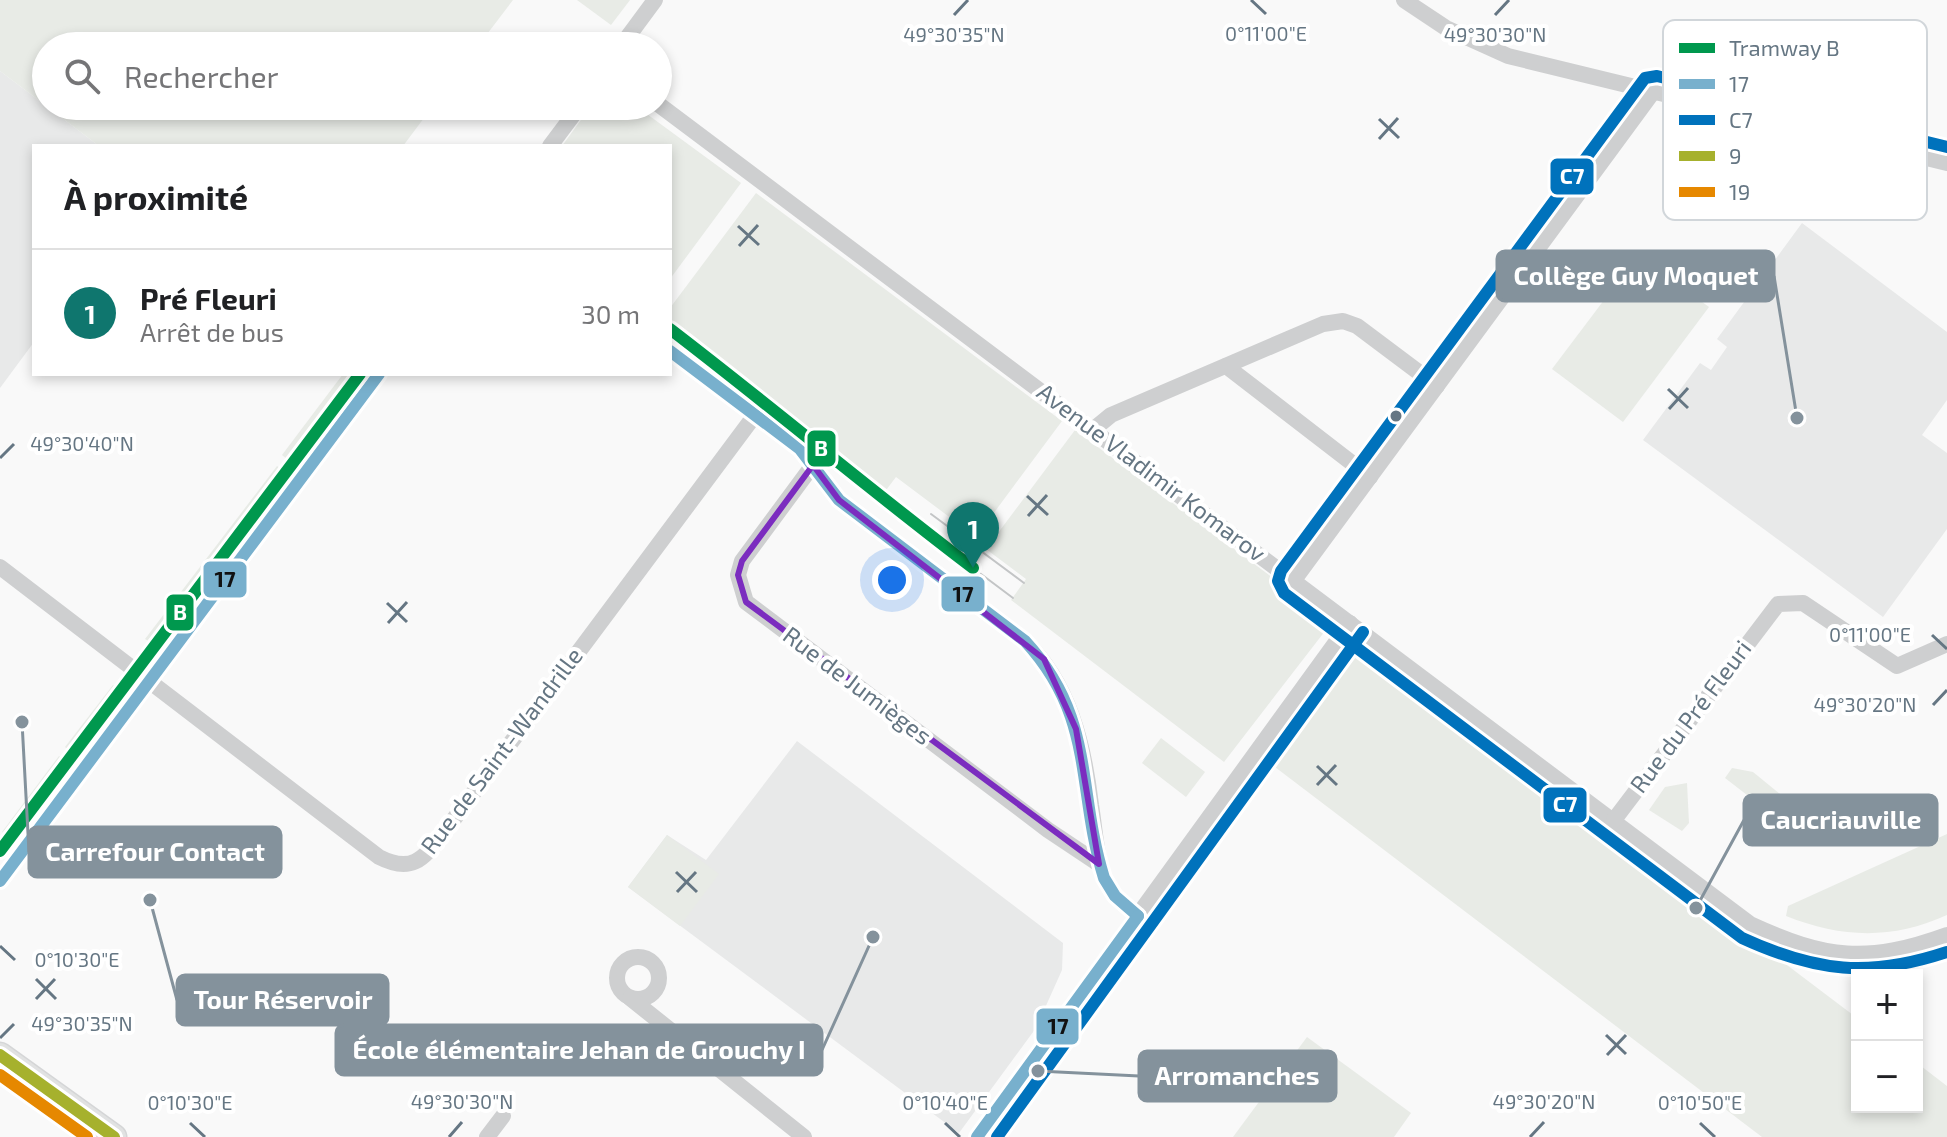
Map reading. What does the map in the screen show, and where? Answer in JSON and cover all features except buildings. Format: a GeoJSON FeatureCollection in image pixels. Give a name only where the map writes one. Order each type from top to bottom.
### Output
{"type":"FeatureCollection","features":[{"type":"Feature","properties":{"kind":"street"},"geometry":{"type":"LineString","coordinates":[[631,32],[655,0]]}},
{"type":"Feature","properties":{"kind":"street"},"geometry":{"type":"LineString","coordinates":[[1404,0],[1446,28],[1508,56],[1663,94]]}},
{"type":"Feature","properties":{"kind":"street"},"geometry":{"type":"LineString","coordinates":[[1294,580],[1653,92]]}},
{"type":"Feature","properties":{"kind":"street","name":"Avenue Vladimir Komarov"},"geometry":{"type":"LineString","coordinates":[[672,114],[1750,924],[1821,952],[1850,954],[1881,954],[1947,935]]}},
{"type":"Feature","properties":{"kind":"street"},"geometry":{"type":"LineString","coordinates":[[552,144],[570,120]]}},
{"type":"Feature","properties":{"kind":"street"},"geometry":{"type":"LineString","coordinates":[[1927,158],[1947,163]]}},
{"type":"Feature","properties":{"kind":"street"},"geometry":{"type":"LineString","coordinates":[[1094,429],[1111,415],[1323,324],[1343,321],[1357,326],[1437,386]]}},
{"type":"Feature","properties":{"kind":"street"},"geometry":{"type":"LineString","coordinates":[[672,353],[800,449],[839,500],[1044,659],[1058,680],[1076,729],[1088,781],[1099,864],[1115,896],[1138,916]]}},
{"type":"Feature","properties":{"kind":"street"},"geometry":{"type":"LineString","coordinates":[[1226,366],[1370,477]]}},
{"type":"Feature","properties":{"kind":"street"},"geometry":{"type":"LineString","coordinates":[[0,881],[378,376]]}},
{"type":"Feature","properties":{"kind":"street","name":"Rue de Saint-Wandrille"},"geometry":{"type":"LineString","coordinates":[[0,567],[379,857],[394,865],[420,860],[755,415]]}},
{"type":"Feature","properties":{"kind":"street","name":"Rue de Jumièges"},"geometry":{"type":"LineString","coordinates":[[813,465],[742,561],[738,575],[746,602],[1048,830],[1099,864]]}},
{"type":"Feature","properties":{"kind":"street","name":"Rue du Pré Fleuri"},"geometry":{"type":"LineString","coordinates":[[1614,820],[1778,604],[1803,603],[1897,666],[1947,644]]}},
{"type":"Feature","properties":{"kind":"street"},"geometry":{"type":"LineString","coordinates":[[977,1137],[1350,623]]}},
{"type":"Feature","properties":{"kind":"street"},"geometry":{"type":"LineString","coordinates":[[630,998],[804,1137]]}},
{"type":"Feature","properties":{"kind":"street"},"geometry":{"type":"LineString","coordinates":[[0,1055],[114,1137]]}},
{"type":"Feature","properties":{"kind":"street"},"geometry":{"type":"LineString","coordinates":[[487,1137],[503,1116]]}},
{"type":"Feature","properties":{"kind":"highlighted area"},"geometry":{"type":"Polygon","coordinates":[[[813,465],[839,500],[1044,659],[1076,729],[1099,864],[746,602],[738,575],[742,561],[813,465]]]}},
{"type":"Feature","properties":{"kind":"shaded area"},"geometry":{"type":"Polygon","coordinates":[[[0,0],[513,0],[489,32],[32,32],[32,95],[0,71],[0,0]]]}},
{"type":"Feature","properties":{"kind":"shaded area"},"geometry":{"type":"Polygon","coordinates":[[[577,0],[630,0],[611,25],[577,0]]]}},
{"type":"Feature","properties":{"kind":"shaded area"},"geometry":{"type":"Polygon","coordinates":[[[0,71],[32,95],[32,120],[65,120],[96,144],[32,144],[32,345],[0,388],[0,71]]]}},
{"type":"Feature","properties":{"kind":"shaded area"},"geometry":{"type":"Polygon","coordinates":[[[65,120],[422,120],[404,144],[96,144],[65,120]]]}},
{"type":"Feature","properties":{"kind":"shaded area"},"geometry":{"type":"Polygon","coordinates":[[[581,120],[655,120],[741,183],[672,276],[672,144],[563,144],[581,120]]]}},
{"type":"Feature","properties":{"kind":"shaded area"},"geometry":{"type":"Polygon","coordinates":[[[756,193],[1062,421],[976,537],[896,477],[877,502],[815,449],[812,450],[672,343],[672,305],[756,193]]]}},
{"type":"Feature","properties":{"kind":"shaded area"},"geometry":{"type":"Polygon","coordinates":[[[1802,223],[1947,332],[1947,400],[1922,435],[1947,453],[1947,529],[1883,617],[1643,440],[1700,363],[1711,370],[1727,347],[1717,339],[1802,223]]]}},
{"type":"Feature","properties":{"kind":"shaded area"},"geometry":{"type":"Polygon","coordinates":[[[1638,255],[1709,307],[1623,422],[1552,369],[1638,255]]]}},
{"type":"Feature","properties":{"kind":"shaded area"},"geometry":{"type":"Polygon","coordinates":[[[341,376],[364,376],[296,466],[282,455],[341,376]]]}},
{"type":"Feature","properties":{"kind":"shaded area"},"geometry":{"type":"Polygon","coordinates":[[[1075,430],[1332,622],[1224,762],[1011,600],[1026,579],[986,549],[1075,430]]]}},
{"type":"Feature","properties":{"kind":"shaded area"},"geometry":{"type":"Polygon","coordinates":[[[277,466],[289,475],[159,648],[145,639],[277,466]]]}},
{"type":"Feature","properties":{"kind":"shaded area"},"geometry":{"type":"Polygon","coordinates":[[[1358,641],[1851,1013],[1851,1113],[1923,1113],[1923,1068],[1947,1086],[1947,1137],[1762,1137],[1271,764],[1358,641]]]}},
{"type":"Feature","properties":{"kind":"shaded area"},"geometry":{"type":"Polygon","coordinates":[[[113,685],[126,694],[78,757],[65,747],[113,685]]]}},
{"type":"Feature","properties":{"kind":"shaded area"},"geometry":{"type":"Polygon","coordinates":[[[1161,738],[1205,772],[1186,797],[1142,763],[1161,738]]]}},
{"type":"Feature","properties":{"kind":"shaded area"},"geometry":{"type":"Polygon","coordinates":[[[797,741],[1063,943],[1062,970],[1036,1028],[959,1133],[628,887],[667,835],[706,860],[797,741]]]}},
{"type":"Feature","properties":{"kind":"shaded area"},"geometry":{"type":"Polygon","coordinates":[[[59,756],[72,766],[15,842],[2,832],[59,756]]]}},
{"type":"Feature","properties":{"kind":"shaded area"},"geometry":{"type":"Polygon","coordinates":[[[1732,768],[1753,772],[1790,802],[1769,812],[1725,778],[1732,768]]]}},
{"type":"Feature","properties":{"kind":"shaded area"},"geometry":{"type":"Polygon","coordinates":[[[1687,783],[1689,823],[1682,831],[1649,810],[1665,787],[1687,783]]]}},
{"type":"Feature","properties":{"kind":"shaded area"},"geometry":{"type":"Polygon","coordinates":[[[1947,834],[1947,915],[1906,929],[1866,933],[1827,929],[1786,916],[1788,906],[1947,834]]]}},
{"type":"Feature","properties":{"kind":"shaded area"},"geometry":{"type":"Polygon","coordinates":[[[667,835],[719,874],[680,926],[628,887],[667,835]]]}},
{"type":"Feature","properties":{"kind":"shaded area"},"geometry":{"type":"Polygon","coordinates":[[[1307,1037],[1411,1113],[1394,1137],[1233,1137],[1307,1037]]]}},
{"type":"Feature","properties":{"kind":"tram line","name":"B"},"geometry":{"type":"LineString","coordinates":[[672,331],[973,568]]}},
{"type":"Feature","properties":{"kind":"tram line","name":"B"},"geometry":{"type":"LineString","coordinates":[[0,851],[358,376]]}},
{"type":"Feature","properties":{"kind":"tram line"},"geometry":{"type":"LineString","coordinates":[[931,514],[1024,583]]}},
{"type":"Feature","properties":{"kind":"tram line"},"geometry":{"type":"LineString","coordinates":[[973,568],[1013,598]]}},
{"type":"Feature","properties":{"kind":"transit line","name":"C7"},"geometry":{"type":"LineString","coordinates":[[1663,77],[1645,78],[1281,571],[1278,581],[1284,593],[1742,938],[1794,958],[1843,968],[1892,966],[1947,952]]}},
{"type":"Feature","properties":{"kind":"transit line","name":"C7"},"geometry":{"type":"LineString","coordinates":[[1927,142],[1947,147]]}},
{"type":"Feature","properties":{"kind":"transit line","name":"17"},"geometry":{"type":"LineString","coordinates":[[672,353],[800,449],[839,500],[1025,641],[1048,670],[1074,726],[1095,845],[1104,878],[1115,896],[1138,916]]}},
{"type":"Feature","properties":{"kind":"transit line","name":"17"},"geometry":{"type":"LineString","coordinates":[[0,881],[378,376]]}},
{"type":"Feature","properties":{"kind":"transit line","name":"C7"},"geometry":{"type":"LineString","coordinates":[[997,1137],[1363,632]]}},
{"type":"Feature","properties":{"kind":"transit line","name":"17"},"geometry":{"type":"LineString","coordinates":[[977,1137],[1138,916]]}},
{"type":"Feature","properties":{"kind":"transit line","name":"9"},"geometry":{"type":"LineString","coordinates":[[0,1055],[114,1137]]}},
{"type":"Feature","properties":{"kind":"transit line","name":"19"},"geometry":{"type":"LineString","coordinates":[[0,1075],[87,1137]]}},
{"type":"Feature","properties":{"kind":"place","name":"Collège Guy Moquet"},"geometry":{"type":"Point","coordinates":[1797,418]}},
{"type":"Feature","properties":{"kind":"place","name":"Pré Fleuri"},"geometry":{"type":"Point","coordinates":[973,568]}},
{"type":"Feature","properties":{"kind":"place","name":"Carrefour Contact"},"geometry":{"type":"Point","coordinates":[22,722]}},
{"type":"Feature","properties":{"kind":"place","name":"Tour Réservoir"},"geometry":{"type":"Point","coordinates":[150,900]}},
{"type":"Feature","properties":{"kind":"place","name":"Caucriauville"},"geometry":{"type":"Point","coordinates":[1696,908]}},
{"type":"Feature","properties":{"kind":"place","name":"École élémentaire Jehan de Grouchy I"},"geometry":{"type":"Point","coordinates":[873,937]}},
{"type":"Feature","properties":{"kind":"place","name":"Arromanches"},"geometry":{"type":"Point","coordinates":[1038,1071]}}]}
